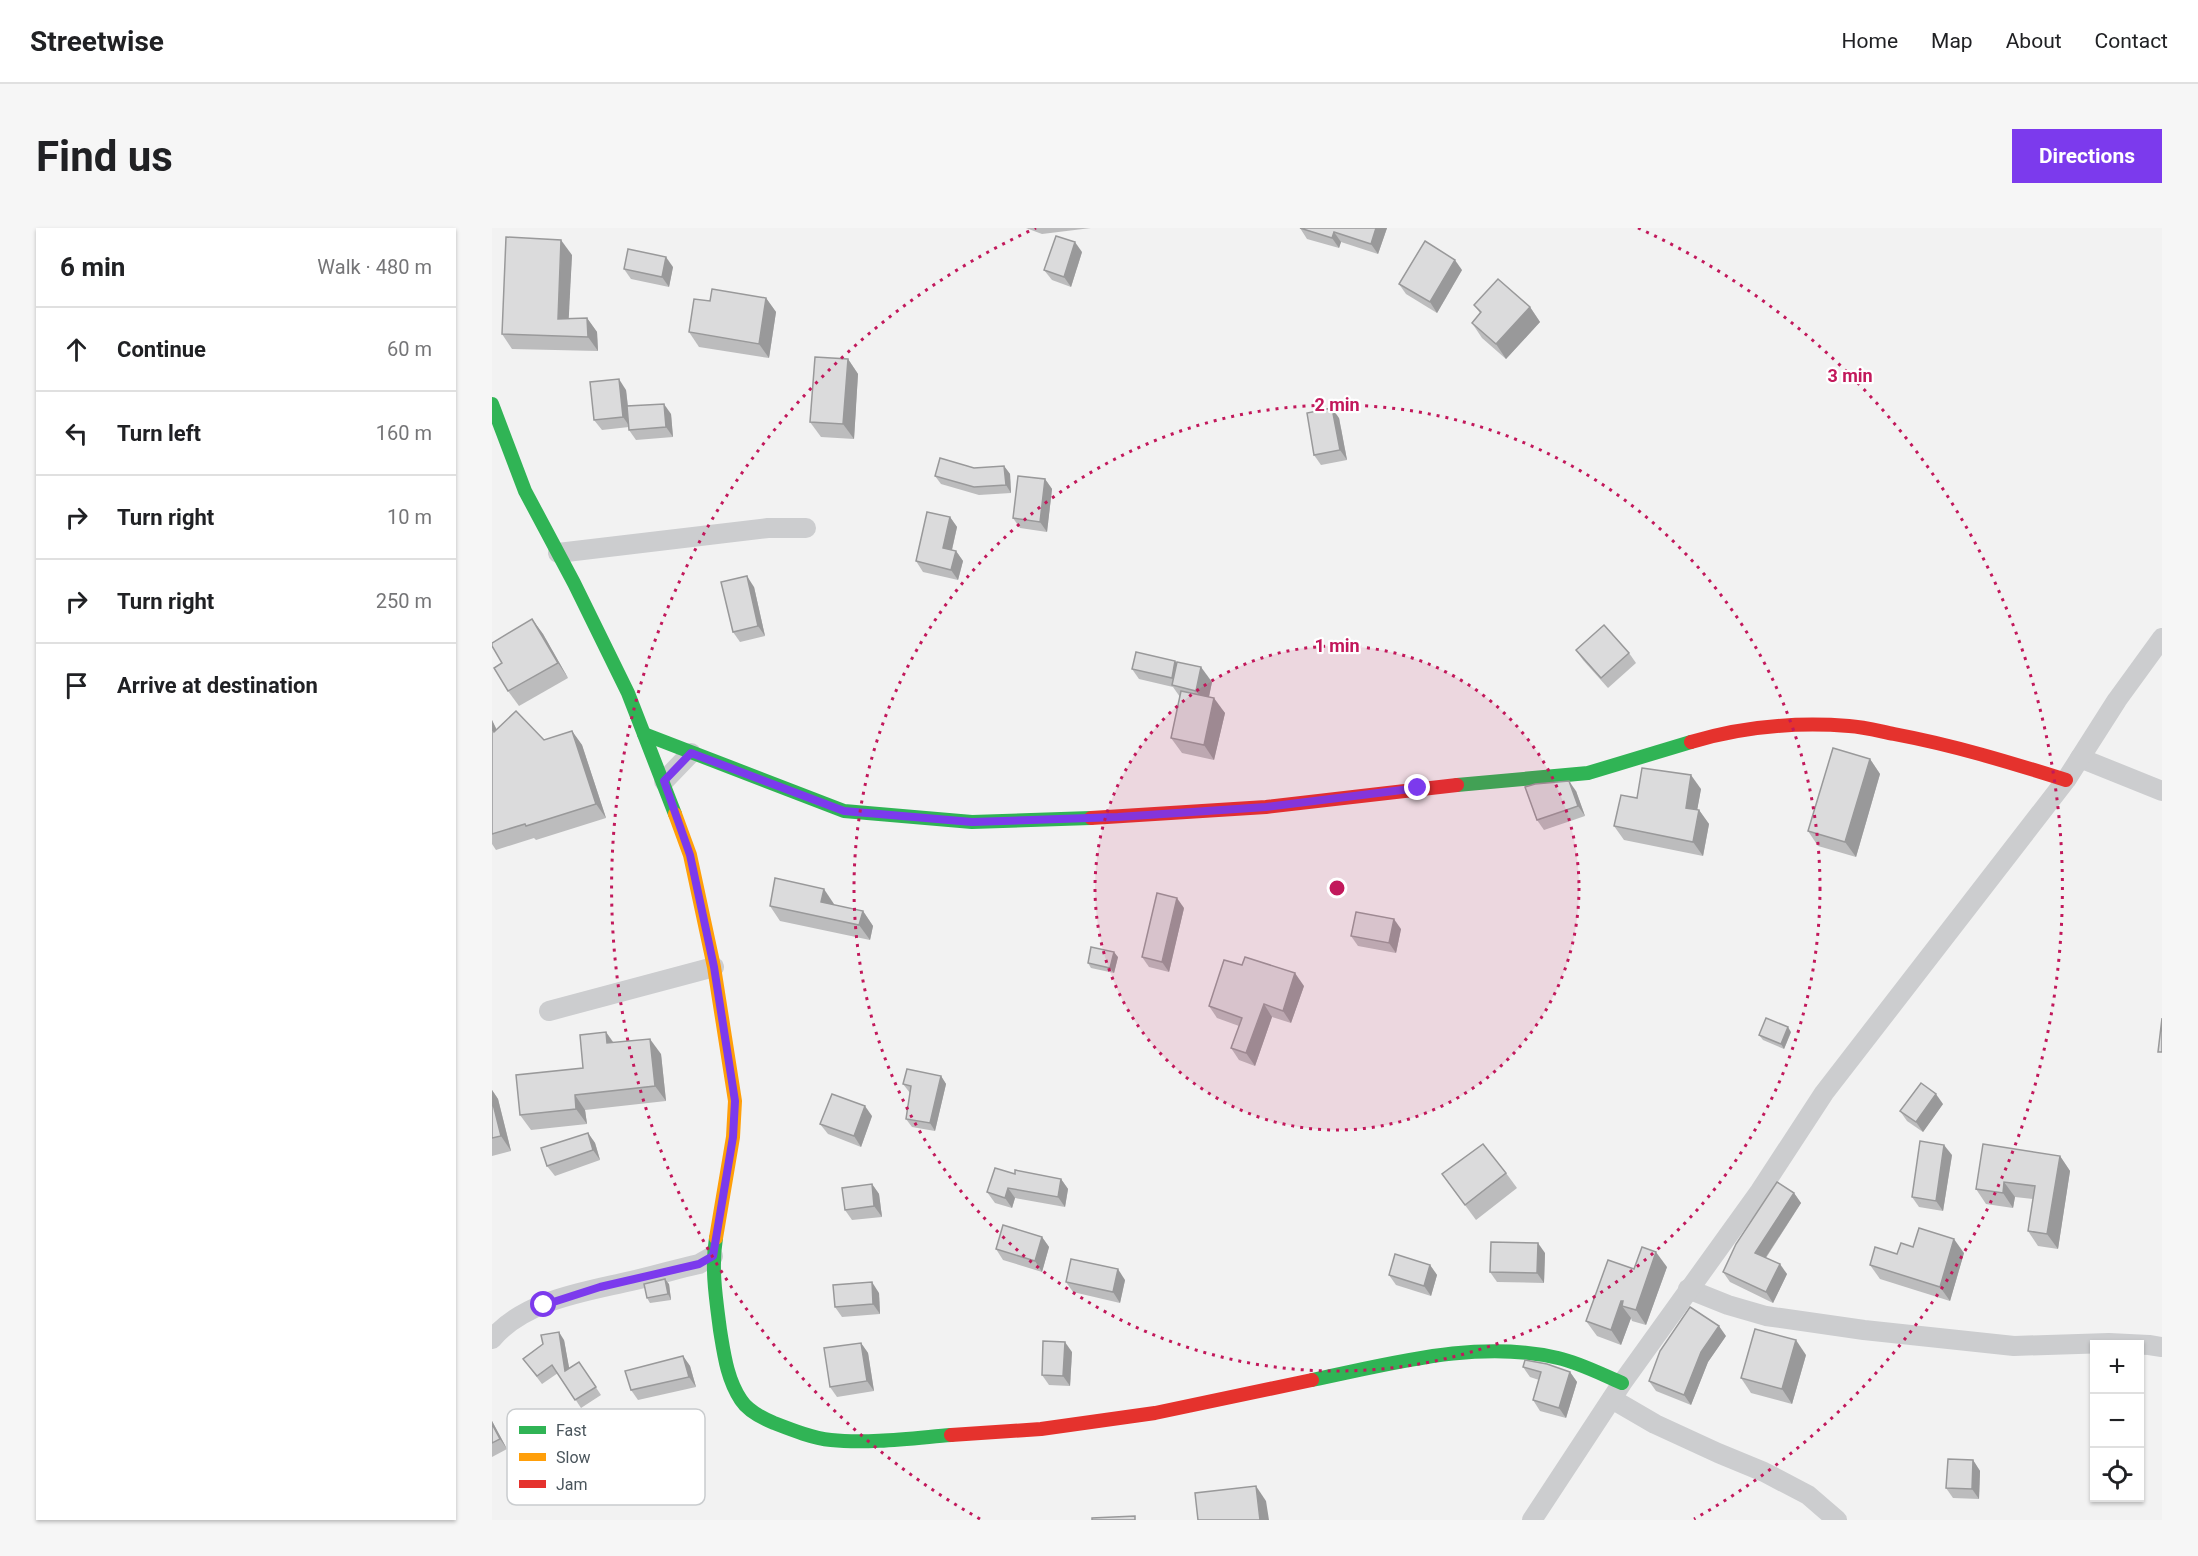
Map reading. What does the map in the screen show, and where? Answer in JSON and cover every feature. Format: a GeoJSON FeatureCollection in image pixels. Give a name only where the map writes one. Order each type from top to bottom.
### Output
{"type":"FeatureCollection","features":[{"type":"Feature","properties":{"kind":"street"},"geometry":{"type":"LineString","coordinates":[[492,404],[525,491],[628,693],[664,781],[690,855],[714,967],[735,1101],[733,1137],[713,1256],[723,1350],[731,1382],[741,1402],[760,1417],[792,1430],[831,1440],[884,1440],[1064,1426],[1155,1413],[1421,1358],[1477,1352],[1521,1352],[1557,1358],[1588,1368],[1655,1424],[1764,1472],[1808,1495],[1837,1520]]}},
{"type":"Feature","properties":{"kind":"street"},"geometry":{"type":"LineString","coordinates":[[558,552],[768,528],[806,528]]}},
{"type":"Feature","properties":{"kind":"street"},"geometry":{"type":"LineString","coordinates":[[1532,1520],[1617,1391],[1760,1191],[1824,1093],[2066,780],[2117,700],[2162,638]]}},
{"type":"Feature","properties":{"kind":"street"},"geometry":{"type":"LineString","coordinates":[[644,734],[844,811],[972,822],[1118,817],[1266,807],[1418,788],[1588,773],[1708,737],[1746,729],[1792,726],[1850,726],[1926,740],[1990,756],[2066,780]]}},
{"type":"Feature","properties":{"kind":"street"},"geometry":{"type":"LineString","coordinates":[[664,781],[691,753]]}},
{"type":"Feature","properties":{"kind":"street"},"geometry":{"type":"LineString","coordinates":[[2080,758],[2162,791]]}},
{"type":"Feature","properties":{"kind":"street"},"geometry":{"type":"LineString","coordinates":[[549,1011],[714,967]]}},
{"type":"Feature","properties":{"kind":"street"},"geometry":{"type":"LineString","coordinates":[[492,1339],[515,1319],[544,1305],[600,1287],[699,1264],[713,1256]]}},
{"type":"Feature","properties":{"kind":"street"},"geometry":{"type":"LineString","coordinates":[[1689,1289],[1728,1305],[1766,1316],[1864,1330],[2014,1346],[2109,1343],[2162,1347]]}},
{"type":"Feature","properties":{"kind":"building"},"geometry":{"type":"Polygon","coordinates":[[[1300,228],[1376,228],[1371,244],[1334,232],[1332,238],[1300,228]]]}},
{"type":"Feature","properties":{"kind":"building"},"geometry":{"type":"Polygon","coordinates":[[[1056,236],[1075,242],[1064,277],[1044,270],[1056,236]]]}},
{"type":"Feature","properties":{"kind":"building"},"geometry":{"type":"Polygon","coordinates":[[[506,237],[561,240],[558,319],[587,318],[588,337],[502,334],[506,237]]]}},
{"type":"Feature","properties":{"kind":"building"},"geometry":{"type":"Polygon","coordinates":[[[1425,241],[1455,260],[1430,302],[1399,284],[1425,241]]]}},
{"type":"Feature","properties":{"kind":"building"},"geometry":{"type":"Polygon","coordinates":[[[628,249],[666,257],[662,277],[624,269],[628,249]]]}},
{"type":"Feature","properties":{"kind":"building"},"geometry":{"type":"Polygon","coordinates":[[[1498,279],[1530,307],[1496,344],[1472,323],[1481,312],[1474,305],[1498,279]]]}},
{"type":"Feature","properties":{"kind":"building"},"geometry":{"type":"Polygon","coordinates":[[[712,289],[766,298],[759,344],[689,332],[694,299],[710,301],[712,289]]]}},
{"type":"Feature","properties":{"kind":"building"},"geometry":{"type":"Polygon","coordinates":[[[815,357],[848,359],[843,424],[810,422],[815,357]]]}},
{"type":"Feature","properties":{"kind":"building"},"geometry":{"type":"Polygon","coordinates":[[[619,379],[623,417],[594,420],[590,382],[619,379]]]}},
{"type":"Feature","properties":{"kind":"building"},"geometry":{"type":"Polygon","coordinates":[[[664,404],[666,427],[629,430],[627,406],[664,404]]]}},
{"type":"Feature","properties":{"kind":"building"},"geometry":{"type":"Polygon","coordinates":[[[1332,408],[1340,450],[1314,455],[1307,413],[1332,408]]]}},
{"type":"Feature","properties":{"kind":"building"},"geometry":{"type":"Polygon","coordinates":[[[940,458],[974,468],[1004,466],[1006,485],[974,487],[935,476],[940,458]]]}},
{"type":"Feature","properties":{"kind":"building"},"geometry":{"type":"Polygon","coordinates":[[[1018,476],[1045,479],[1040,522],[1013,518],[1018,476]]]}},
{"type":"Feature","properties":{"kind":"building"},"geometry":{"type":"Polygon","coordinates":[[[927,512],[950,517],[943,548],[956,551],[951,570],[916,561],[927,512]]]}},
{"type":"Feature","properties":{"kind":"building"},"geometry":{"type":"Polygon","coordinates":[[[747,576],[758,626],[733,632],[721,582],[747,576]]]}},
{"type":"Feature","properties":{"kind":"building"},"geometry":{"type":"Polygon","coordinates":[[[532,619],[558,663],[508,691],[494,668],[502,663],[492,643],[532,619]]]}},
{"type":"Feature","properties":{"kind":"building"},"geometry":{"type":"Polygon","coordinates":[[[1604,625],[1629,653],[1601,678],[1576,650],[1604,625]]]}},
{"type":"Feature","properties":{"kind":"building"},"geometry":{"type":"Polygon","coordinates":[[[1136,652],[1175,661],[1172,678],[1132,669],[1136,652]]]}},
{"type":"Feature","properties":{"kind":"building"},"geometry":{"type":"Polygon","coordinates":[[[1177,662],[1201,667],[1196,691],[1172,685],[1177,662]]]}},
{"type":"Feature","properties":{"kind":"building"},"geometry":{"type":"Polygon","coordinates":[[[1181,691],[1214,698],[1204,745],[1171,738],[1181,691]]]}},
{"type":"Feature","properties":{"kind":"building"},"geometry":{"type":"Polygon","coordinates":[[[516,711],[544,740],[572,731],[596,804],[492,834],[492,727],[494,732],[516,711]]]}},
{"type":"Feature","properties":{"kind":"building"},"geometry":{"type":"Polygon","coordinates":[[[1833,748],[1870,759],[1845,842],[1808,831],[1833,748]]]}},
{"type":"Feature","properties":{"kind":"building"},"geometry":{"type":"Polygon","coordinates":[[[1642,768],[1691,775],[1686,808],[1699,810],[1693,842],[1614,826],[1621,795],[1637,798],[1642,768]]]}},
{"type":"Feature","properties":{"kind":"building"},"geometry":{"type":"Polygon","coordinates":[[[1569,781],[1578,806],[1537,820],[1525,787],[1569,781]]]}},
{"type":"Feature","properties":{"kind":"building"},"geometry":{"type":"Polygon","coordinates":[[[775,878],[824,889],[821,902],[863,911],[859,925],[770,906],[775,878]]]}},
{"type":"Feature","properties":{"kind":"building"},"geometry":{"type":"Polygon","coordinates":[[[1157,893],[1177,898],[1162,962],[1142,957],[1157,893]]]}},
{"type":"Feature","properties":{"kind":"building"},"geometry":{"type":"Polygon","coordinates":[[[1356,912],[1394,919],[1389,943],[1351,936],[1356,912]]]}},
{"type":"Feature","properties":{"kind":"building"},"geometry":{"type":"Polygon","coordinates":[[[1091,947],[1114,952],[1110,968],[1088,963],[1091,947]]]}},
{"type":"Feature","properties":{"kind":"building"},"geometry":{"type":"Polygon","coordinates":[[[1245,957],[1295,973],[1283,1011],[1264,1004],[1246,1053],[1231,1048],[1242,1018],[1209,1006],[1224,960],[1242,965],[1245,957]]]}},
{"type":"Feature","properties":{"kind":"building"},"geometry":{"type":"Polygon","coordinates":[[[1766,1018],[1788,1027],[1781,1044],[1759,1035],[1766,1018]]]}},
{"type":"Feature","properties":{"kind":"building"},"geometry":{"type":"Polygon","coordinates":[[[2162,1018],[2162,1052],[2158,1052],[2162,1018]]]}},
{"type":"Feature","properties":{"kind":"building"},"geometry":{"type":"Polygon","coordinates":[[[606,1032],[607,1043],[650,1039],[655,1086],[575,1095],[576,1109],[520,1115],[516,1075],[583,1068],[580,1035],[606,1032]]]}},
{"type":"Feature","properties":{"kind":"building"},"geometry":{"type":"Polygon","coordinates":[[[907,1069],[941,1076],[930,1123],[906,1119],[911,1086],[903,1084],[907,1069]]]}},
{"type":"Feature","properties":{"kind":"building"},"geometry":{"type":"Polygon","coordinates":[[[1921,1083],[1936,1094],[1916,1122],[1900,1111],[1921,1083]]]}},
{"type":"Feature","properties":{"kind":"building"},"geometry":{"type":"Polygon","coordinates":[[[832,1094],[865,1106],[854,1136],[820,1124],[832,1094]]]}},
{"type":"Feature","properties":{"kind":"building"},"geometry":{"type":"Polygon","coordinates":[[[492,1100],[501,1136],[492,1138],[492,1100]]]}},
{"type":"Feature","properties":{"kind":"building"},"geometry":{"type":"Polygon","coordinates":[[[588,1133],[593,1150],[547,1166],[541,1148],[588,1133]]]}},
{"type":"Feature","properties":{"kind":"building"},"geometry":{"type":"Polygon","coordinates":[[[1920,1141],[1944,1145],[1936,1201],[1912,1197],[1920,1141]]]}},
{"type":"Feature","properties":{"kind":"building"},"geometry":{"type":"Polygon","coordinates":[[[1483,1144],[1506,1173],[1465,1205],[1442,1174],[1483,1144]]]}},
{"type":"Feature","properties":{"kind":"building"},"geometry":{"type":"Polygon","coordinates":[[[1983,1144],[2060,1156],[2047,1234],[2028,1231],[2035,1186],[2004,1182],[2003,1193],[1976,1189],[1983,1144]]]}},
{"type":"Feature","properties":{"kind":"building"},"geometry":{"type":"Polygon","coordinates":[[[995,1168],[1015,1174],[1015,1170],[1061,1179],[1058,1197],[1008,1188],[1005,1198],[987,1192],[995,1168]]]}},
{"type":"Feature","properties":{"kind":"building"},"geometry":{"type":"Polygon","coordinates":[[[1777,1182],[1794,1193],[1755,1253],[1780,1264],[1766,1292],[1723,1272],[1736,1244],[1777,1182]]]}},
{"type":"Feature","properties":{"kind":"building"},"geometry":{"type":"Polygon","coordinates":[[[872,1184],[874,1206],[845,1210],[842,1188],[872,1184]]]}},
{"type":"Feature","properties":{"kind":"building"},"geometry":{"type":"Polygon","coordinates":[[[1003,1225],[1042,1237],[1035,1261],[996,1249],[1003,1225]]]}},
{"type":"Feature","properties":{"kind":"building"},"geometry":{"type":"Polygon","coordinates":[[[1919,1228],[1954,1239],[1940,1287],[1870,1265],[1875,1247],[1897,1254],[1901,1243],[1913,1247],[1919,1228]]]}},
{"type":"Feature","properties":{"kind":"building"},"geometry":{"type":"Polygon","coordinates":[[[1491,1242],[1538,1243],[1537,1273],[1490,1272],[1491,1242]]]}},
{"type":"Feature","properties":{"kind":"building"},"geometry":{"type":"Polygon","coordinates":[[[1642,1247],[1656,1252],[1636,1310],[1622,1306],[1623,1301],[1621,1301],[1611,1330],[1586,1321],[1608,1260],[1634,1269],[1642,1247]]]}},
{"type":"Feature","properties":{"kind":"building"},"geometry":{"type":"Polygon","coordinates":[[[1395,1254],[1430,1265],[1424,1286],[1389,1275],[1395,1254]]]}},
{"type":"Feature","properties":{"kind":"building"},"geometry":{"type":"Polygon","coordinates":[[[1071,1259],[1118,1269],[1113,1292],[1066,1282],[1071,1259]]]}},
{"type":"Feature","properties":{"kind":"building"},"geometry":{"type":"Polygon","coordinates":[[[665,1279],[668,1294],[647,1298],[644,1284],[665,1279]]]}},
{"type":"Feature","properties":{"kind":"building"},"geometry":{"type":"Polygon","coordinates":[[[872,1282],[873,1304],[835,1307],[833,1285],[872,1282]]]}},
{"type":"Feature","properties":{"kind":"building"},"geometry":{"type":"Polygon","coordinates":[[[1690,1307],[1719,1326],[1701,1352],[1684,1395],[1649,1381],[1660,1351],[1690,1307]]]}},
{"type":"Feature","properties":{"kind":"building"},"geometry":{"type":"Polygon","coordinates":[[[1755,1329],[1796,1340],[1782,1389],[1741,1378],[1755,1329]]]}},
{"type":"Feature","properties":{"kind":"building"},"geometry":{"type":"Polygon","coordinates":[[[559,1332],[565,1371],[579,1362],[596,1387],[575,1400],[552,1365],[537,1376],[523,1359],[543,1344],[541,1335],[559,1332]]]}},
{"type":"Feature","properties":{"kind":"building"},"geometry":{"type":"Polygon","coordinates":[[[1043,1341],[1065,1342],[1063,1376],[1042,1375],[1043,1341]]]}},
{"type":"Feature","properties":{"kind":"building"},"geometry":{"type":"Polygon","coordinates":[[[861,1343],[867,1381],[830,1387],[824,1348],[861,1343]]]}},
{"type":"Feature","properties":{"kind":"building"},"geometry":{"type":"Polygon","coordinates":[[[683,1356],[689,1377],[631,1390],[625,1371],[683,1356]]]}},
{"type":"Feature","properties":{"kind":"building"},"geometry":{"type":"Polygon","coordinates":[[[1525,1360],[1547,1364],[1570,1372],[1559,1408],[1533,1400],[1541,1372],[1523,1367],[1525,1360]]]}},
{"type":"Feature","properties":{"kind":"building"},"geometry":{"type":"Polygon","coordinates":[[[492,1424],[500,1439],[492,1443],[492,1424]]]}},
{"type":"Feature","properties":{"kind":"building"},"geometry":{"type":"Polygon","coordinates":[[[1948,1459],[1973,1460],[1972,1489],[1946,1488],[1948,1459]]]}},
{"type":"Feature","properties":{"kind":"building"},"geometry":{"type":"Polygon","coordinates":[[[1256,1486],[1260,1520],[1198,1520],[1195,1493],[1256,1486]]]}},
{"type":"Feature","properties":{"kind":"building"},"geometry":{"type":"Polygon","coordinates":[[[1135,1516],[1135,1520],[1092,1520],[1092,1518],[1135,1516]]]}},
{"type":"Feature","properties":{"kind":"traffic: fast"},"geometry":{"type":"LineString","coordinates":[[492,404],[525,491],[574,583],[628,693],[675,814]]}},
{"type":"Feature","properties":{"kind":"traffic: fast"},"geometry":{"type":"LineString","coordinates":[[644,734],[844,811],[972,822],[1091,818]]}},
{"type":"Feature","properties":{"kind":"traffic: fast"},"geometry":{"type":"LineString","coordinates":[[1457,785],[1588,773],[1691,742]]}},
{"type":"Feature","properties":{"kind":"traffic: fast"},"geometry":{"type":"LineString","coordinates":[[716,1238],[715,1284],[723,1348],[732,1384],[747,1408],[781,1426],[809,1436],[831,1440],[875,1441],[951,1435]]}},
{"type":"Feature","properties":{"kind":"traffic: fast"},"geometry":{"type":"LineString","coordinates":[[1312,1380],[1434,1356],[1497,1351],[1558,1358],[1622,1383]]}},
{"type":"Feature","properties":{"kind":"traffic: slow"},"geometry":{"type":"LineString","coordinates":[[675,814],[690,855],[714,967],[735,1101],[733,1137],[716,1238]]}},
{"type":"Feature","properties":{"kind":"traffic: jam"},"geometry":{"type":"LineString","coordinates":[[1691,742],[1749,729],[1769,727],[1809,725],[1855,727],[1916,738],[2002,760],[2066,780]]}},
{"type":"Feature","properties":{"kind":"traffic: jam"},"geometry":{"type":"LineString","coordinates":[[1091,818],[1266,807],[1457,785]]}},
{"type":"Feature","properties":{"kind":"traffic: jam"},"geometry":{"type":"LineString","coordinates":[[951,1435],[1041,1429],[1155,1413],[1312,1380]]}},
{"type":"Feature","properties":{"kind":"route"},"geometry":{"type":"LineString","coordinates":[[544,1305],[600,1287],[699,1264],[713,1256],[733,1137],[735,1101],[714,967],[690,855],[664,781],[691,753],[844,811],[972,822],[1118,817],[1266,807],[1418,788]]}}]}
